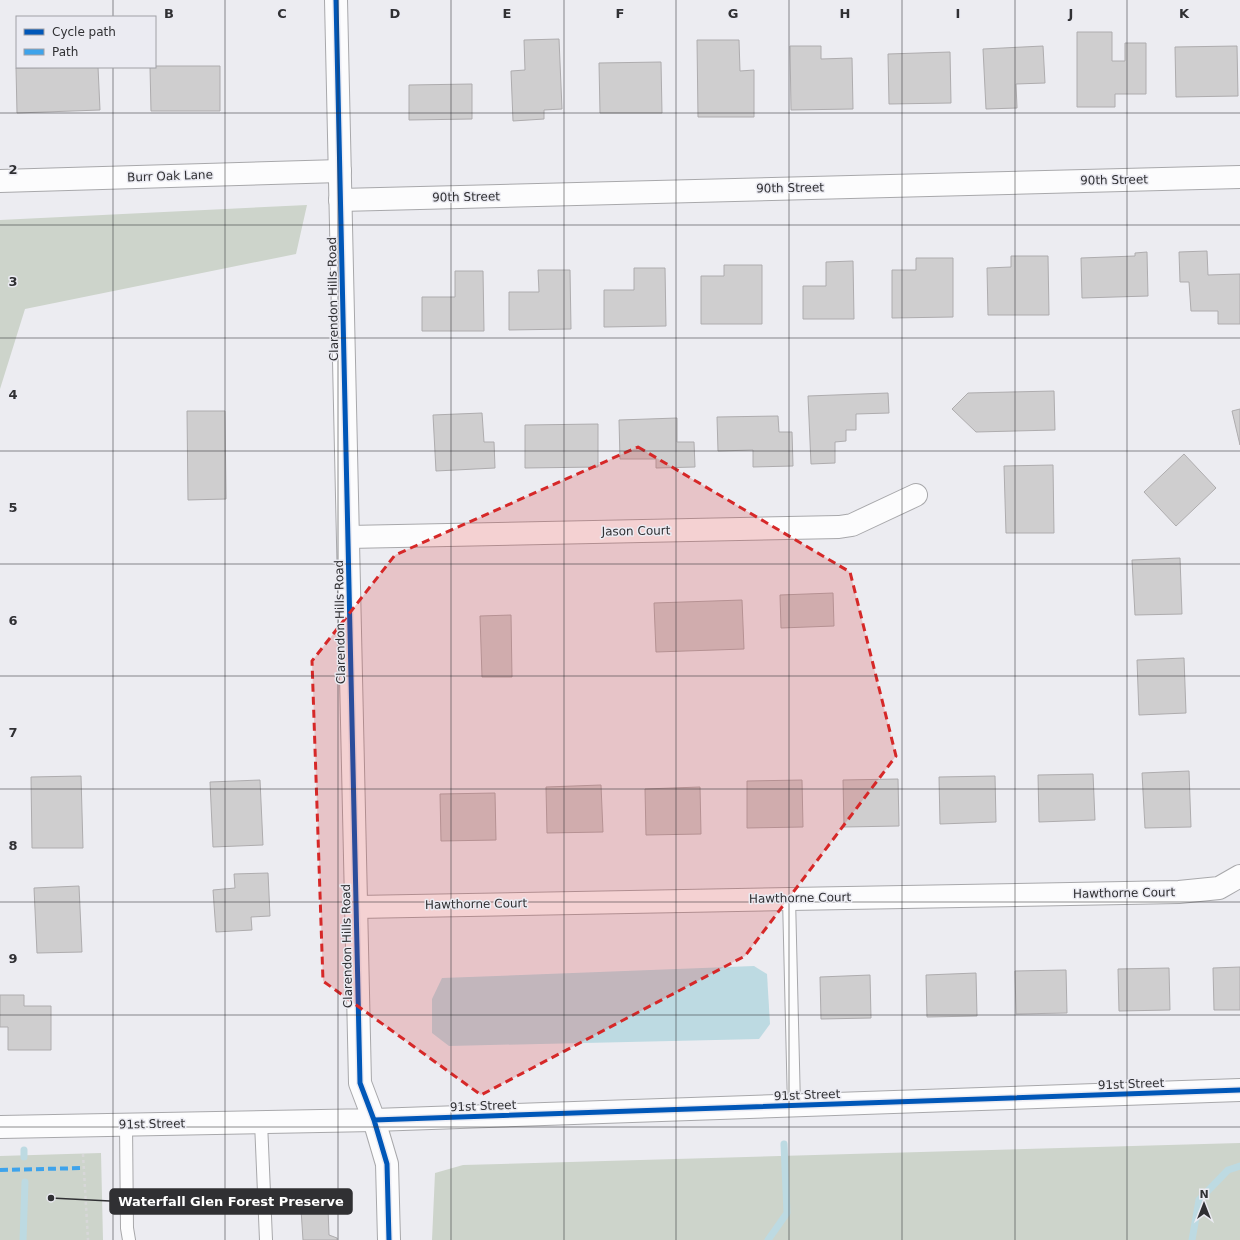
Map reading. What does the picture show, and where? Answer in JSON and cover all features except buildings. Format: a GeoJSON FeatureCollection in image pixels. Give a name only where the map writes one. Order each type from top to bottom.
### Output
{"type":"FeatureCollection","features":[{"type":"Feature","properties":{"kind":"street","name":"Clarendon Hills Road"},"geometry":{"type":"LineString","coordinates":[[336,0],[360,1083],[374,1120],[387,1164],[389,1240]]}},
{"type":"Feature","properties":{"kind":"street","name":"Burr Oak Lane"},"geometry":{"type":"LineString","coordinates":[[0,181],[340,171]]}},
{"type":"Feature","properties":{"kind":"street","name":"90th Street"},"geometry":{"type":"LineString","coordinates":[[340,200],[1240,177]]}},
{"type":"Feature","properties":{"kind":"street","name":"Jason Court"},"geometry":{"type":"LineString","coordinates":[[348,537],[839,527],[852,525],[916,495]]}},
{"type":"Feature","properties":{"kind":"street","name":"Hawthorne Court"},"geometry":{"type":"LineString","coordinates":[[356,907],[1179,892],[1219,888],[1240,876]]}},
{"type":"Feature","properties":{"kind":"street","name":"91st Street"},"geometry":{"type":"LineString","coordinates":[[0,1127],[374,1120],[1240,1090]]}},
{"type":"Feature","properties":{"kind":"lane"},"geometry":{"type":"LineString","coordinates":[[789,898],[794,1106]]}},
{"type":"Feature","properties":{"kind":"lane"},"geometry":{"type":"LineString","coordinates":[[261,1122],[266,1240]]}},
{"type":"Feature","properties":{"kind":"lane"},"geometry":{"type":"LineString","coordinates":[[126,1125],[127,1228],[129,1240]]}},
{"type":"Feature","properties":{"kind":"path"},"geometry":{"type":"LineString","coordinates":[[83,1154],[88,1240]]}},
{"type":"Feature","properties":{"kind":"highlighted area"},"geometry":{"type":"Polygon","coordinates":[[[638,447],[850,572],[896,756],[745,956],[481,1095],[323,981],[312,661],[395,555],[638,447]]]}},
{"type":"Feature","properties":{"kind":"shaded area"},"geometry":{"type":"Polygon","coordinates":[[[307,205],[296,254],[25,309],[0,389],[0,220],[307,205]]]}},
{"type":"Feature","properties":{"kind":"shaded area"},"geometry":{"type":"Polygon","coordinates":[[[1240,1143],[1240,1240],[432,1240],[435,1173],[463,1165],[1240,1143]]]}},
{"type":"Feature","properties":{"kind":"shaded area"},"geometry":{"type":"Polygon","coordinates":[[[101,1153],[103,1240],[0,1240],[0,1156],[101,1153]]]}},
{"type":"Feature","properties":{"kind":"water"},"geometry":{"type":"Polygon","coordinates":[[[754,966],[767,974],[770,1024],[759,1039],[449,1046],[432,1033],[432,999],[442,978],[754,966]]]}},
{"type":"Feature","properties":{"kind":"waterway"},"geometry":{"type":"LineString","coordinates":[[768,1240],[787,1213],[784,1144]]}},
{"type":"Feature","properties":{"kind":"waterway"},"geometry":{"type":"LineString","coordinates":[[24,1150],[24,1157]]}},
{"type":"Feature","properties":{"kind":"waterway"},"geometry":{"type":"LineString","coordinates":[[1192,1240],[1199,1200],[1228,1170],[1240,1166]]}},
{"type":"Feature","properties":{"kind":"waterway"},"geometry":{"type":"LineString","coordinates":[[23,1240],[25,1182]]}},
{"type":"Feature","properties":{"kind":"marked path"},"geometry":{"type":"LineString","coordinates":[[0,1170],[84,1168]]}},
{"type":"Feature","properties":{"kind":"cycle path"},"geometry":{"type":"LineString","coordinates":[[336,0],[360,1083],[374,1120],[387,1164],[389,1240]]}},
{"type":"Feature","properties":{"kind":"cycle path"},"geometry":{"type":"LineString","coordinates":[[374,1120],[1240,1090]]}},
{"type":"Feature","properties":{"kind":"place","name":"Waterfall Glen Forest Preserve"},"geometry":{"type":"Point","coordinates":[51,1198]}}]}
